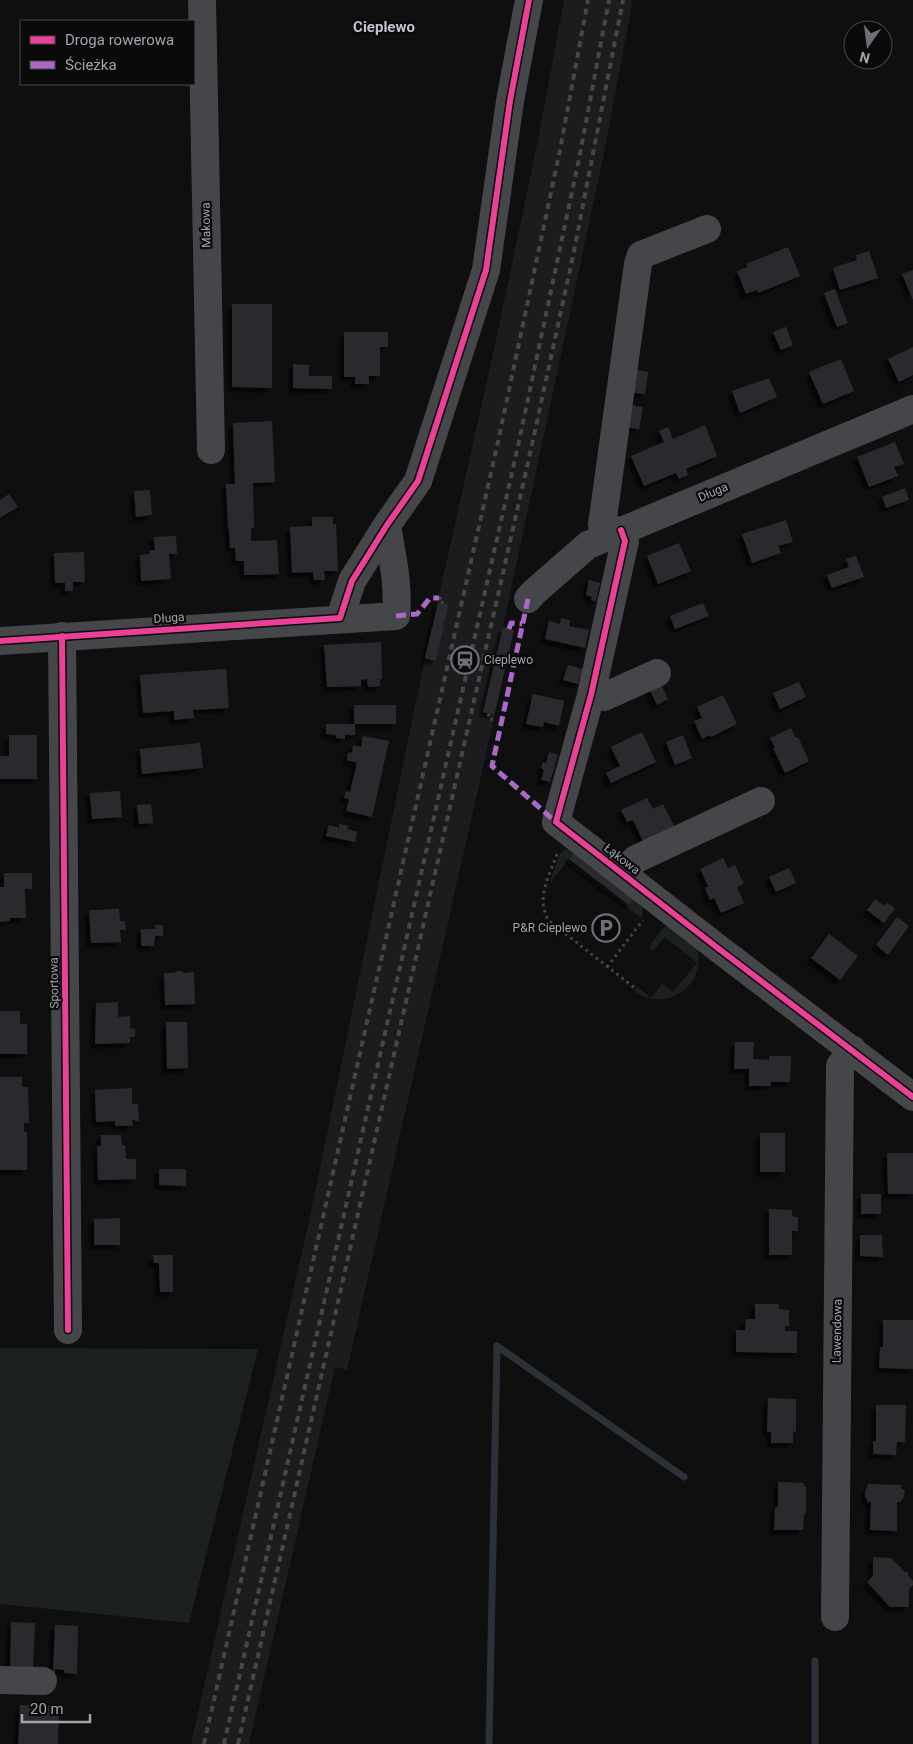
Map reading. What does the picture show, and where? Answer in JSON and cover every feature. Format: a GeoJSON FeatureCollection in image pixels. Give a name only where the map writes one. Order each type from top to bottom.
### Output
{"type":"FeatureCollection","features":[{"type":"Feature","properties":{"kind":"street","name":"Makowa"},"geometry":{"type":"LineString","coordinates":[[202,0],[210,450]]}},
{"type":"Feature","properties":{"kind":"street"},"geometry":{"type":"LineString","coordinates":[[340,618],[352,581],[387,525],[418,481],[486,270],[510,100],[529,0]]}},
{"type":"Feature","properties":{"kind":"street","name":"Łąkowa"},"geometry":{"type":"LineString","coordinates":[[707,229],[641,254],[638,264],[602,525],[625,541],[591,695],[556,822],[719,949],[913,1096]]}},
{"type":"Feature","properties":{"kind":"street","name":"Długa"},"geometry":{"type":"LineString","coordinates":[[528,599],[532,593],[588,545],[913,409]]}},
{"type":"Feature","properties":{"kind":"street","name":"Długa"},"geometry":{"type":"LineString","coordinates":[[0,641],[340,618],[396,616],[398,599],[387,525]]}},
{"type":"Feature","properties":{"kind":"street","name":"Sportowa"},"geometry":{"type":"LineString","coordinates":[[62,636],[68,1330]]}},
{"type":"Feature","properties":{"kind":"street"},"geometry":{"type":"LineString","coordinates":[[591,695],[604,697],[657,673]]}},
{"type":"Feature","properties":{"kind":"street"},"geometry":{"type":"LineString","coordinates":[[622,873],[636,859],[761,801]]}},
{"type":"Feature","properties":{"kind":"street","name":"Lawendowa"},"geometry":{"type":"LineString","coordinates":[[835,1617],[840,1066],[852,1049]]}},
{"type":"Feature","properties":{"kind":"street"},"geometry":{"type":"LineString","coordinates":[[0,1680],[43,1682]]}},
{"type":"Feature","properties":{"kind":"path"},"geometry":{"type":"LineString","coordinates":[[439,598],[444,599],[442,604]]}},
{"type":"Feature","properties":{"kind":"path"},"geometry":{"type":"LineString","coordinates":[[489,714],[488,718],[494,720]]}},
{"type":"Feature","properties":{"kind":"path"},"geometry":{"type":"LineString","coordinates":[[561,849],[558,852],[542,897],[544,912],[553,925],[636,989]]}},
{"type":"Feature","properties":{"kind":"path"},"geometry":{"type":"LineString","coordinates":[[607,967],[645,916]]}},
{"type":"Feature","properties":{"kind":"shaded area"},"geometry":{"type":"Polygon","coordinates":[[[564,0],[633,0],[603,158],[503,627],[514,630],[347,1370],[335,1367],[249,1744],[191,1744],[309,1221],[425,658],[495,345],[537,145],[564,0]]]}},
{"type":"Feature","properties":{"kind":"shaded area"},"geometry":{"type":"Polygon","coordinates":[[[565,849],[574,853],[569,860],[629,905],[634,899],[637,901],[643,910],[641,918],[567,862],[549,884],[560,854],[565,849]]]}},
{"type":"Feature","properties":{"kind":"shaded area"},"geometry":{"type":"Polygon","coordinates":[[[667,926],[697,949],[698,963],[696,975],[680,993],[670,998],[651,998],[662,984],[673,992],[697,963],[665,937],[654,950],[651,950],[650,945],[664,927],[667,926]]]}},
{"type":"Feature","properties":{"kind":"shaded area"},"geometry":{"type":"Polygon","coordinates":[[[637,987],[651,998],[634,991],[637,987]]]}},
{"type":"Feature","properties":{"kind":"shaded area"},"geometry":{"type":"Polygon","coordinates":[[[0,1348],[258,1349],[189,1623],[0,1604],[0,1348]]]}},
{"type":"Feature","properties":{"kind":"building"},"geometry":{"type":"Polygon","coordinates":[[[788,247],[800,276],[758,293],[757,290],[746,294],[737,271],[748,267],[746,264],[788,247]]]}},
{"type":"Feature","properties":{"kind":"building"},"geometry":{"type":"Polygon","coordinates":[[[869,251],[878,278],[840,290],[833,268],[857,260],[856,255],[869,251]]]}},
{"type":"Feature","properties":{"kind":"building"},"geometry":{"type":"Polygon","coordinates":[[[913,270],[913,300],[902,274],[913,270]]]}},
{"type":"Feature","properties":{"kind":"building"},"geometry":{"type":"Polygon","coordinates":[[[835,289],[848,323],[837,327],[824,293],[835,289]]]}},
{"type":"Feature","properties":{"kind":"building"},"geometry":{"type":"Polygon","coordinates":[[[232,304],[272,304],[272,388],[232,387],[232,304]]]}},
{"type":"Feature","properties":{"kind":"building"},"geometry":{"type":"Polygon","coordinates":[[[786,327],[793,345],[781,350],[773,332],[786,327]]]}},
{"type":"Feature","properties":{"kind":"building"},"geometry":{"type":"Polygon","coordinates":[[[344,332],[388,332],[388,347],[380,347],[380,376],[369,376],[369,384],[355,384],[355,377],[344,377],[344,332]]]}},
{"type":"Feature","properties":{"kind":"building"},"geometry":{"type":"Polygon","coordinates":[[[913,347],[913,375],[899,382],[888,359],[913,347]]]}},
{"type":"Feature","properties":{"kind":"building"},"geometry":{"type":"Polygon","coordinates":[[[841,359],[854,391],[823,404],[809,372],[841,359]]]}},
{"type":"Feature","properties":{"kind":"building"},"geometry":{"type":"Polygon","coordinates":[[[293,364],[309,365],[309,376],[332,376],[332,389],[293,388],[293,364]]]}},
{"type":"Feature","properties":{"kind":"building"},"geometry":{"type":"Polygon","coordinates":[[[632,369],[648,372],[645,394],[628,392],[632,369]]]}},
{"type":"Feature","properties":{"kind":"building"},"geometry":{"type":"Polygon","coordinates":[[[769,378],[777,397],[740,413],[732,391],[769,378]]]}},
{"type":"Feature","properties":{"kind":"building"},"geometry":{"type":"Polygon","coordinates":[[[627,404],[643,407],[639,429],[623,427],[627,404]]]}},
{"type":"Feature","properties":{"kind":"building"},"geometry":{"type":"Polygon","coordinates":[[[272,421],[275,482],[253,483],[254,528],[251,528],[251,541],[277,540],[279,574],[244,575],[244,561],[236,561],[235,548],[230,548],[228,529],[226,484],[235,484],[233,423],[272,421]]]}},
{"type":"Feature","properties":{"kind":"building"},"geometry":{"type":"Polygon","coordinates":[[[705,425],[717,456],[686,469],[688,475],[679,479],[676,473],[644,486],[631,456],[664,442],[659,431],[668,427],[673,439],[705,425]]]}},
{"type":"Feature","properties":{"kind":"building"},"geometry":{"type":"Polygon","coordinates":[[[895,442],[904,464],[894,467],[898,476],[869,487],[857,457],[895,442]]]}},
{"type":"Feature","properties":{"kind":"building"},"geometry":{"type":"Polygon","coordinates":[[[905,488],[909,500],[886,508],[882,497],[905,488]]]}},
{"type":"Feature","properties":{"kind":"building"},"geometry":{"type":"Polygon","coordinates":[[[150,490],[152,515],[136,517],[134,491],[150,490]]]}},
{"type":"Feature","properties":{"kind":"building"},"geometry":{"type":"Polygon","coordinates":[[[9,494],[18,507],[0,518],[0,500],[9,494]]]}},
{"type":"Feature","properties":{"kind":"building"},"geometry":{"type":"Polygon","coordinates":[[[312,517],[333,517],[333,525],[336,524],[338,571],[324,571],[325,580],[314,580],[313,572],[292,573],[290,527],[312,526],[312,517]]]}},
{"type":"Feature","properties":{"kind":"building"},"geometry":{"type":"Polygon","coordinates":[[[786,520],[793,542],[778,546],[781,553],[752,563],[742,534],[786,520]]]}},
{"type":"Feature","properties":{"kind":"building"},"geometry":{"type":"Polygon","coordinates":[[[176,536],[177,554],[169,554],[171,579],[141,581],[140,555],[150,554],[150,550],[155,550],[154,537],[176,536]]]}},
{"type":"Feature","properties":{"kind":"building"},"geometry":{"type":"Polygon","coordinates":[[[679,543],[691,571],[658,584],[647,556],[679,543]]]}},
{"type":"Feature","properties":{"kind":"building"},"geometry":{"type":"Polygon","coordinates":[[[84,552],[85,582],[73,582],[73,591],[65,591],[65,583],[55,583],[54,553],[84,552]]]}},
{"type":"Feature","properties":{"kind":"building"},"geometry":{"type":"Polygon","coordinates":[[[856,556],[864,577],[832,588],[827,575],[849,567],[846,559],[856,556]]]}},
{"type":"Feature","properties":{"kind":"building"},"geometry":{"type":"Polygon","coordinates":[[[589,580],[600,583],[596,601],[591,600],[592,597],[586,595],[589,580]]]}},
{"type":"Feature","properties":{"kind":"building"},"geometry":{"type":"Polygon","coordinates":[[[438,603],[448,605],[436,661],[425,658],[438,603]]]}},
{"type":"Feature","properties":{"kind":"building"},"geometry":{"type":"Polygon","coordinates":[[[703,603],[709,616],[675,629],[670,616],[703,603]]]}},
{"type":"Feature","properties":{"kind":"building"},"geometry":{"type":"Polygon","coordinates":[[[561,618],[570,620],[569,626],[589,630],[585,648],[545,639],[549,621],[560,624],[561,618]]]}},
{"type":"Feature","properties":{"kind":"building"},"geometry":{"type":"Polygon","coordinates":[[[503,627],[514,630],[494,715],[483,712],[503,627]]]}},
{"type":"Feature","properties":{"kind":"building"},"geometry":{"type":"Polygon","coordinates":[[[381,642],[382,679],[380,679],[380,686],[368,687],[367,679],[361,680],[361,686],[327,687],[324,645],[381,642]]]}},
{"type":"Feature","properties":{"kind":"building"},"geometry":{"type":"Polygon","coordinates":[[[568,665],[583,669],[578,684],[563,680],[568,665]]]}},
{"type":"Feature","properties":{"kind":"building"},"geometry":{"type":"Polygon","coordinates":[[[226,669],[229,708],[193,710],[194,718],[174,720],[174,711],[143,713],[140,675],[226,669]]]}},
{"type":"Feature","properties":{"kind":"building"},"geometry":{"type":"Polygon","coordinates":[[[799,682],[806,697],[780,709],[773,693],[799,682]]]}},
{"type":"Feature","properties":{"kind":"building"},"geometry":{"type":"Polygon","coordinates":[[[660,683],[668,699],[657,705],[649,689],[660,683]]]}},
{"type":"Feature","properties":{"kind":"building"},"geometry":{"type":"Polygon","coordinates":[[[533,694],[564,701],[559,726],[544,722],[543,727],[526,724],[533,694]]]}},
{"type":"Feature","properties":{"kind":"building"},"geometry":{"type":"Polygon","coordinates":[[[723,695],[737,724],[711,737],[710,735],[702,739],[694,721],[702,718],[697,707],[723,695]]]}},
{"type":"Feature","properties":{"kind":"building"},"geometry":{"type":"Polygon","coordinates":[[[354,705],[396,705],[396,724],[354,724],[354,705]]]}},
{"type":"Feature","properties":{"kind":"building"},"geometry":{"type":"Polygon","coordinates":[[[326,724],[355,724],[355,735],[345,735],[345,739],[336,738],[336,735],[326,734],[326,724]]]}},
{"type":"Feature","properties":{"kind":"building"},"geometry":{"type":"Polygon","coordinates":[[[791,728],[796,738],[798,737],[809,761],[785,773],[770,738],[791,728]]]}},
{"type":"Feature","properties":{"kind":"building"},"geometry":{"type":"Polygon","coordinates":[[[642,732],[656,762],[611,783],[606,773],[620,766],[611,747],[642,732]]]}},
{"type":"Feature","properties":{"kind":"building"},"geometry":{"type":"Polygon","coordinates":[[[9,735],[37,735],[37,779],[0,779],[0,756],[9,756],[9,735]]]}},
{"type":"Feature","properties":{"kind":"building"},"geometry":{"type":"Polygon","coordinates":[[[683,735],[692,758],[675,765],[666,742],[683,735]]]}},
{"type":"Feature","properties":{"kind":"building"},"geometry":{"type":"Polygon","coordinates":[[[363,736],[389,741],[372,817],[346,811],[349,799],[344,798],[346,791],[350,792],[357,763],[347,760],[348,752],[352,753],[353,745],[361,747],[363,736]]]}},
{"type":"Feature","properties":{"kind":"building"},"geometry":{"type":"Polygon","coordinates":[[[200,743],[203,768],[142,774],[140,749],[200,743]]]}},
{"type":"Feature","properties":{"kind":"building"},"geometry":{"type":"Polygon","coordinates":[[[549,752],[558,755],[550,782],[541,780],[544,770],[541,768],[543,762],[546,763],[549,752]]]}},
{"type":"Feature","properties":{"kind":"building"},"geometry":{"type":"Polygon","coordinates":[[[120,791],[122,817],[92,819],[90,793],[120,791]]]}},
{"type":"Feature","properties":{"kind":"building"},"geometry":{"type":"Polygon","coordinates":[[[647,798],[653,809],[663,804],[674,826],[643,841],[633,820],[627,822],[621,810],[647,798]]]}},
{"type":"Feature","properties":{"kind":"building"},"geometry":{"type":"Polygon","coordinates":[[[151,804],[153,823],[139,824],[137,805],[151,804]]]}},
{"type":"Feature","properties":{"kind":"building"},"geometry":{"type":"Polygon","coordinates":[[[339,824],[348,826],[347,829],[357,832],[355,842],[326,836],[329,825],[339,828],[339,824]]]}},
{"type":"Feature","properties":{"kind":"building"},"geometry":{"type":"Polygon","coordinates":[[[574,853],[634,899],[629,905],[569,859],[574,853]]]}},
{"type":"Feature","properties":{"kind":"building"},"geometry":{"type":"Polygon","coordinates":[[[723,858],[728,868],[735,865],[744,884],[737,887],[744,903],[721,913],[714,898],[710,900],[705,888],[708,886],[700,869],[723,858]]]}},
{"type":"Feature","properties":{"kind":"building"},"geometry":{"type":"Polygon","coordinates":[[[789,868],[796,883],[776,892],[769,877],[789,868]]]}},
{"type":"Feature","properties":{"kind":"building"},"geometry":{"type":"Polygon","coordinates":[[[4,873],[32,873],[32,889],[25,889],[26,918],[10,918],[10,921],[0,922],[0,887],[4,887],[4,873]]]}},
{"type":"Feature","properties":{"kind":"building"},"geometry":{"type":"Polygon","coordinates":[[[875,899],[884,906],[887,903],[895,908],[884,923],[867,910],[875,899]]]}},
{"type":"Feature","properties":{"kind":"building"},"geometry":{"type":"Polygon","coordinates":[[[119,909],[120,921],[125,921],[126,930],[120,930],[121,942],[91,943],[89,910],[119,909]]]}},
{"type":"Feature","properties":{"kind":"building"},"geometry":{"type":"Polygon","coordinates":[[[897,917],[909,926],[888,955],[876,945],[897,917]]]}},
{"type":"Feature","properties":{"kind":"building"},"geometry":{"type":"Polygon","coordinates":[[[155,925],[163,925],[163,936],[155,936],[154,946],[141,946],[141,929],[155,929],[155,925]]]}},
{"type":"Feature","properties":{"kind":"building"},"geometry":{"type":"Polygon","coordinates":[[[829,934],[858,956],[840,980],[811,958],[829,934]]]}},
{"type":"Feature","properties":{"kind":"building"},"geometry":{"type":"Polygon","coordinates":[[[177,971],[184,973],[194,972],[195,1004],[165,1005],[164,973],[174,973],[177,971]]]}},
{"type":"Feature","properties":{"kind":"building"},"geometry":{"type":"Polygon","coordinates":[[[118,1002],[118,1017],[130,1016],[130,1028],[135,1029],[135,1037],[130,1037],[130,1043],[95,1044],[96,1003],[118,1002]]]}},
{"type":"Feature","properties":{"kind":"building"},"geometry":{"type":"Polygon","coordinates":[[[0,1011],[20,1011],[20,1024],[27,1024],[27,1054],[0,1054],[0,1011]]]}},
{"type":"Feature","properties":{"kind":"building"},"geometry":{"type":"Polygon","coordinates":[[[166,1022],[187,1022],[188,1068],[167,1069],[166,1022]]]}},
{"type":"Feature","properties":{"kind":"building"},"geometry":{"type":"Polygon","coordinates":[[[735,1042],[754,1042],[753,1059],[769,1060],[769,1056],[791,1056],[790,1082],[771,1082],[771,1086],[749,1086],[749,1069],[734,1069],[735,1042]]]}},
{"type":"Feature","properties":{"kind":"building"},"geometry":{"type":"Polygon","coordinates":[[[0,1077],[22,1077],[22,1087],[28,1087],[29,1123],[24,1123],[24,1132],[27,1132],[27,1170],[0,1170],[0,1077]]]}},
{"type":"Feature","properties":{"kind":"building"},"geometry":{"type":"Polygon","coordinates":[[[132,1088],[132,1104],[138,1104],[139,1121],[132,1120],[133,1126],[115,1126],[115,1121],[96,1122],[95,1090],[132,1088]]]}},
{"type":"Feature","properties":{"kind":"building"},"geometry":{"type":"Polygon","coordinates":[[[760,1133],[785,1133],[785,1172],[760,1172],[760,1133]]]}},
{"type":"Feature","properties":{"kind":"building"},"geometry":{"type":"Polygon","coordinates":[[[101,1135],[121,1135],[122,1145],[125,1145],[126,1159],[136,1159],[136,1179],[98,1180],[97,1146],[101,1146],[101,1135]]]}},
{"type":"Feature","properties":{"kind":"building"},"geometry":{"type":"Polygon","coordinates":[[[887,1153],[913,1153],[913,1194],[888,1194],[887,1153]]]}},
{"type":"Feature","properties":{"kind":"building"},"geometry":{"type":"Polygon","coordinates":[[[159,1169],[186,1169],[186,1186],[159,1185],[159,1169]]]}},
{"type":"Feature","properties":{"kind":"building"},"geometry":{"type":"Polygon","coordinates":[[[861,1194],[881,1194],[881,1214],[861,1214],[861,1194]]]}},
{"type":"Feature","properties":{"kind":"building"},"geometry":{"type":"Polygon","coordinates":[[[769,1209],[792,1210],[792,1216],[798,1217],[798,1231],[792,1231],[792,1255],[769,1255],[769,1209]]]}},
{"type":"Feature","properties":{"kind":"building"},"geometry":{"type":"Polygon","coordinates":[[[120,1218],[120,1245],[94,1245],[94,1219],[120,1218]]]}},
{"type":"Feature","properties":{"kind":"building"},"geometry":{"type":"Polygon","coordinates":[[[860,1235],[882,1235],[883,1257],[860,1256],[860,1235]]]}},
{"type":"Feature","properties":{"kind":"building"},"geometry":{"type":"Polygon","coordinates":[[[153,1255],[173,1255],[173,1292],[160,1292],[159,1263],[154,1263],[153,1255]]]}},
{"type":"Feature","properties":{"kind":"building"},"geometry":{"type":"Polygon","coordinates":[[[755,1304],[779,1304],[779,1309],[789,1310],[789,1326],[785,1326],[785,1331],[797,1331],[797,1353],[736,1352],[736,1330],[745,1330],[746,1319],[755,1319],[755,1304]]]}},
{"type":"Feature","properties":{"kind":"building"},"geometry":{"type":"Polygon","coordinates":[[[883,1320],[913,1320],[913,1369],[879,1368],[880,1347],[883,1347],[883,1320]]]}},
{"type":"Feature","properties":{"kind":"building"},"geometry":{"type":"Polygon","coordinates":[[[768,1398],[796,1399],[796,1432],[793,1431],[793,1443],[771,1443],[771,1432],[767,1432],[768,1398]]]}},
{"type":"Feature","properties":{"kind":"building"},"geometry":{"type":"Polygon","coordinates":[[[876,1405],[906,1405],[905,1442],[897,1442],[896,1455],[873,1454],[873,1441],[876,1441],[876,1405]]]}},
{"type":"Feature","properties":{"kind":"building"},"geometry":{"type":"Polygon","coordinates":[[[778,1482],[804,1483],[804,1486],[806,1486],[806,1513],[804,1514],[803,1530],[774,1530],[775,1507],[778,1507],[778,1482]]]}},
{"type":"Feature","properties":{"kind":"building"},"geometry":{"type":"Polygon","coordinates":[[[868,1484],[901,1485],[901,1488],[905,1491],[904,1498],[901,1502],[897,1502],[897,1531],[870,1530],[871,1502],[867,1502],[865,1497],[865,1490],[868,1484]]]}},
{"type":"Feature","properties":{"kind":"building"},"geometry":{"type":"Polygon","coordinates":[[[873,1557],[891,1558],[905,1572],[908,1572],[913,1581],[913,1585],[909,1589],[909,1607],[890,1607],[867,1582],[873,1576],[873,1557]]]}},
{"type":"Feature","properties":{"kind":"building"},"geometry":{"type":"Polygon","coordinates":[[[11,1622],[35,1623],[33,1671],[10,1670],[11,1622]]]}},
{"type":"Feature","properties":{"kind":"building"},"geometry":{"type":"Polygon","coordinates":[[[55,1625],[78,1626],[77,1674],[64,1673],[64,1670],[55,1669],[55,1673],[53,1673],[55,1625]]]}},
{"type":"Feature","properties":{"kind":"building"},"geometry":{"type":"Polygon","coordinates":[[[20,1705],[59,1706],[58,1744],[18,1744],[20,1705]]]}},
{"type":"Feature","properties":{"kind":"waterway"},"geometry":{"type":"LineString","coordinates":[[489,1744],[497,1346],[684,1477]]}},
{"type":"Feature","properties":{"kind":"waterway"},"geometry":{"type":"LineString","coordinates":[[815,1661],[815,1744]]}},
{"type":"Feature","properties":{"kind":"railway"},"geometry":{"type":"LineString","coordinates":[[204,1744],[498,442],[560,150],[588,0]]}},
{"type":"Feature","properties":{"kind":"railway"},"geometry":{"type":"LineString","coordinates":[[224,1744],[518,446],[580,154],[609,0]]}},
{"type":"Feature","properties":{"kind":"railway"},"geometry":{"type":"LineString","coordinates":[[238,1744],[531,449],[573,256],[623,0]]}},
{"type":"Feature","properties":{"kind":"marked path"},"geometry":{"type":"LineString","coordinates":[[396,616],[417,614],[430,598],[439,598]]}},
{"type":"Feature","properties":{"kind":"marked path"},"geometry":{"type":"LineString","coordinates":[[528,599],[492,766],[556,822]]}},
{"type":"Feature","properties":{"kind":"marked path"},"geometry":{"type":"LineString","coordinates":[[509,629],[511,623],[522,624]]}},
{"type":"Feature","properties":{"kind":"cycle path"},"geometry":{"type":"LineString","coordinates":[[0,641],[340,618],[352,581],[387,525],[418,481],[486,270],[510,101],[529,0]]}},
{"type":"Feature","properties":{"kind":"cycle path"},"geometry":{"type":"LineString","coordinates":[[621,530],[625,541],[591,695],[556,822],[913,1097]]}},
{"type":"Feature","properties":{"kind":"cycle path"},"geometry":{"type":"LineString","coordinates":[[62,636],[68,1330]]}},
{"type":"Feature","properties":{"kind":"place","name":"Cieplewo"},"geometry":{"type":"Point","coordinates":[465,660]}},
{"type":"Feature","properties":{"kind":"place","name":"P&R Cieplewo"},"geometry":{"type":"Point","coordinates":[606,928]}},
{"type":"Feature","properties":{"kind":"district","name":"Cieplewo"},"geometry":{"type":"Point","coordinates":[384,27]}}]}
